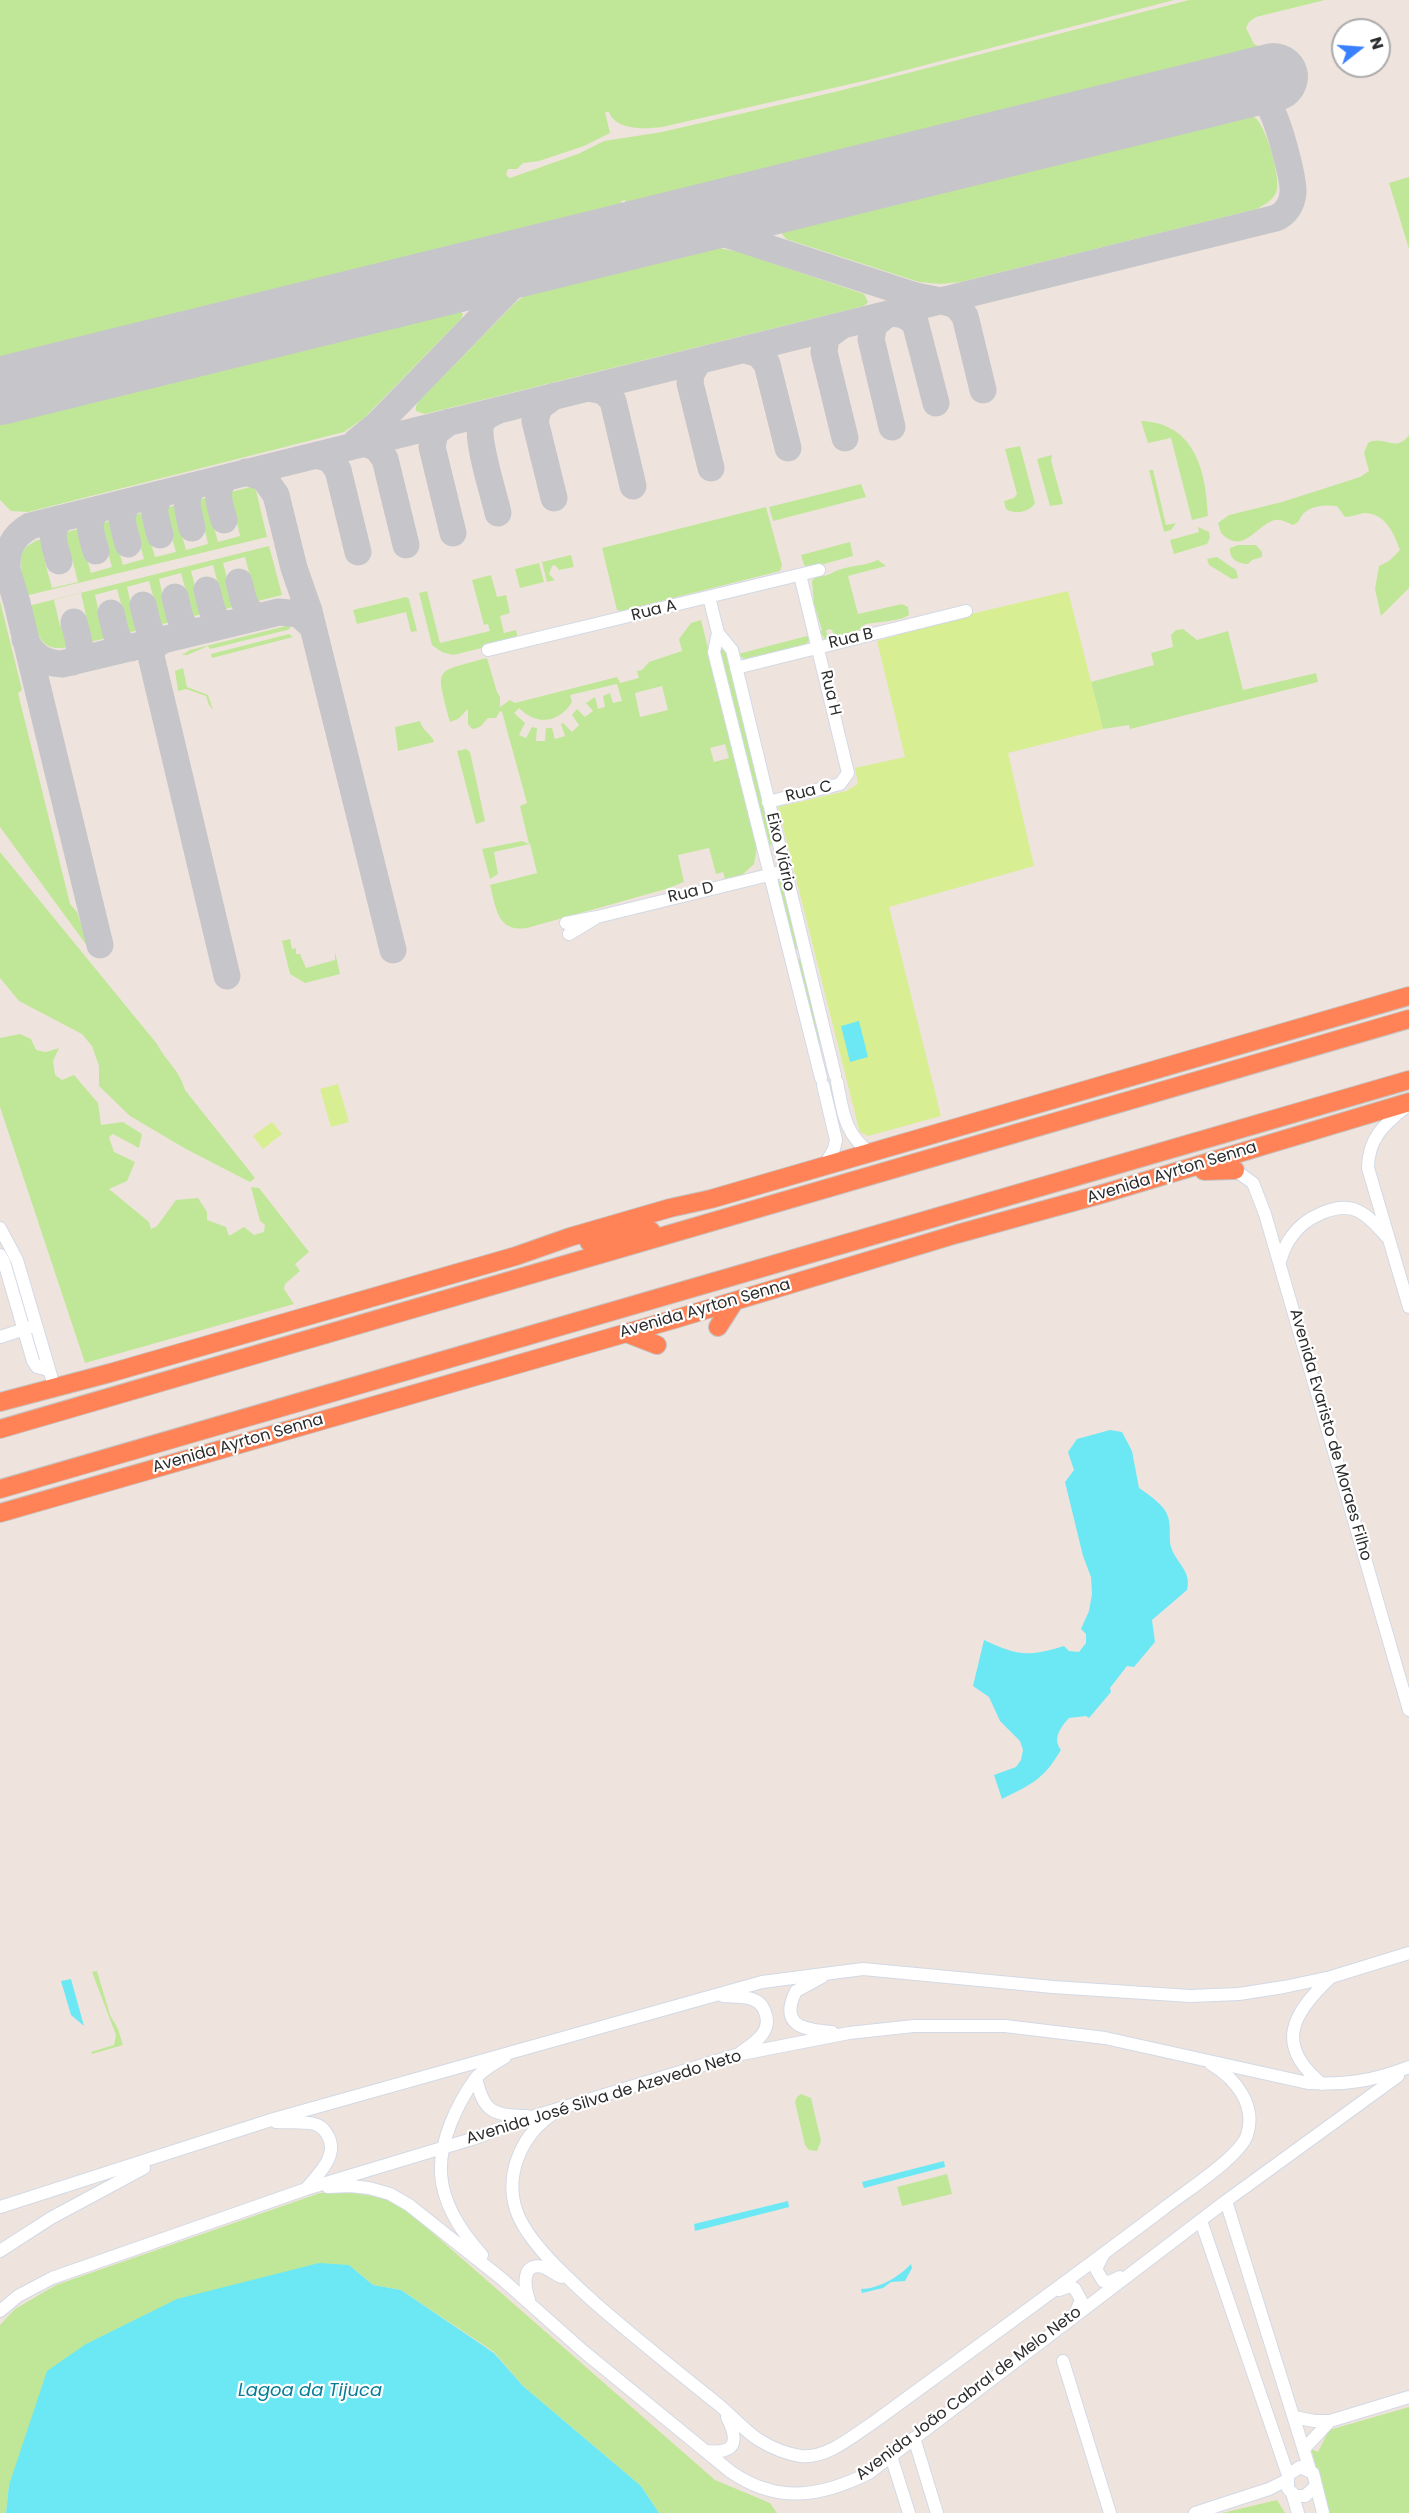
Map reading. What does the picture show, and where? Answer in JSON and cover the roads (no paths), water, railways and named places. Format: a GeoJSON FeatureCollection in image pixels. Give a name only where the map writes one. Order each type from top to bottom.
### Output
{"type":"FeatureCollection","features":[{"type":"Feature","properties":{"kind":"highway"},"geometry":{"type":"LineString","coordinates":[[0,1402],[52,1378],[110,1373],[516,1256],[581,1233],[870,1153],[1409,996]]}},
{"type":"Feature","properties":{"kind":"highway"},"geometry":{"type":"LineString","coordinates":[[0,1429],[1409,1019]]}},
{"type":"Feature","properties":{"kind":"highway","name":"Avenida Ayrton Senna"},"geometry":{"type":"LineString","coordinates":[[0,1489],[1409,1080]]}},
{"type":"Feature","properties":{"kind":"highway"},"geometry":{"type":"LineString","coordinates":[[917,1164],[1050,1101]]}},
{"type":"Feature","properties":{"kind":"highway","name":"Avenida Ayrton Senna"},"geometry":{"type":"LineString","coordinates":[[0,1513],[734,1302],[957,1234],[1175,1173],[1409,1103]]}},
{"type":"Feature","properties":{"kind":"highway"},"geometry":{"type":"LineString","coordinates":[[1175,1173],[1236,1170]]}},
{"type":"Feature","properties":{"kind":"highway"},"geometry":{"type":"LineString","coordinates":[[948,1214],[1024,1208],[1102,1194]]}},
{"type":"Feature","properties":{"kind":"highway"},"geometry":{"type":"LineString","coordinates":[[516,1256],[641,1232],[673,1234]]}},
{"type":"Feature","properties":{"kind":"highway"},"geometry":{"type":"LineString","coordinates":[[606,1338],[716,1281]]}},
{"type":"Feature","properties":{"kind":"highway"},"geometry":{"type":"LineString","coordinates":[[718,1328],[734,1302]]}},
{"type":"Feature","properties":{"kind":"highway"},"geometry":{"type":"LineString","coordinates":[[626,1332],[657,1345]]}},
{"type":"Feature","properties":{"kind":"highway"},"geometry":{"type":"LineString","coordinates":[[0,1414],[60,1412]]}},
{"type":"Feature","properties":{"kind":"highway"},"geometry":{"type":"LineString","coordinates":[[39,1501],[154,1444]]}},
{"type":"Feature","properties":{"kind":"street","name":"Rua A"},"geometry":{"type":"LineString","coordinates":[[488,650],[819,570]]}},
{"type":"Feature","properties":{"kind":"street","name":"Rua H"},"geometry":{"type":"LineString","coordinates":[[800,575],[848,769],[846,777]]}},
{"type":"Feature","properties":{"kind":"street","name":"Eixo Viário"},"geometry":{"type":"LineString","coordinates":[[709,597],[718,633],[732,650],[848,1128],[857,1143],[870,1153]]}},
{"type":"Feature","properties":{"kind":"street","name":"Rua B"},"geometry":{"type":"LineString","coordinates":[[736,668],[966,611]]}},
{"type":"Feature","properties":{"kind":"street","name":"Eixo Viário"},"geometry":{"type":"LineString","coordinates":[[718,633],[714,652],[768,875],[835,1132],[834,1149],[825,1165]]}},
{"type":"Feature","properties":{"kind":"street","name":"Rua C"},"geometry":{"type":"LineString","coordinates":[[768,802],[832,787],[840,784],[846,777]]}},
{"type":"Feature","properties":{"kind":"street"},"geometry":{"type":"LineString","coordinates":[[763,854],[780,850]]}},
{"type":"Feature","properties":{"kind":"street","name":"Rua D"},"geometry":{"type":"LineString","coordinates":[[567,928],[597,917],[785,871]]}},
{"type":"Feature","properties":{"kind":"street"},"geometry":{"type":"LineString","coordinates":[[1409,1103],[1377,1133],[1368,1159],[1370,1176],[1409,1307]]}},
{"type":"Feature","properties":{"kind":"street"},"geometry":{"type":"LineString","coordinates":[[835,1132],[848,1128]]}},
{"type":"Feature","properties":{"kind":"street","name":"Avenida Evaristo de Moraes Filho"},"geometry":{"type":"LineString","coordinates":[[1236,1170],[1248,1178],[1258,1193],[1280,1261],[1409,1710]]}},
{"type":"Feature","properties":{"kind":"street"},"geometry":{"type":"LineString","coordinates":[[1280,1261],[1283,1250],[1296,1230],[1334,1209],[1358,1210],[1389,1239]]}},
{"type":"Feature","properties":{"kind":"street"},"geometry":{"type":"LineString","coordinates":[[0,1229],[17,1260],[29,1328]]}},
{"type":"Feature","properties":{"kind":"street"},"geometry":{"type":"LineString","coordinates":[[0,1255],[52,1378]]}},
{"type":"Feature","properties":{"kind":"street"},"geometry":{"type":"LineString","coordinates":[[0,1337],[29,1328]]}},
{"type":"Feature","properties":{"kind":"street"},"geometry":{"type":"LineString","coordinates":[[0,2207],[267,2122],[518,2049],[762,1982],[863,1969],[893,1970],[1053,1987],[1190,1996],[1251,1992],[1331,1977],[1408,1953]]}},
{"type":"Feature","properties":{"kind":"street"},"geometry":{"type":"LineString","coordinates":[[831,1973],[796,1991],[790,2011],[795,2022],[803,2029],[849,2033]]}},
{"type":"Feature","properties":{"kind":"street"},"geometry":{"type":"LineString","coordinates":[[1322,2084],[1306,2071],[1296,2056],[1293,2026],[1311,1996],[1331,1977]]}},
{"type":"Feature","properties":{"kind":"street"},"geometry":{"type":"LineString","coordinates":[[714,1996],[754,2000],[762,2005],[766,2014],[767,2026],[762,2035],[736,2055]]}},
{"type":"Feature","properties":{"kind":"street","name":"Avenida José Silva de Azevedo Neto"},"geometry":{"type":"LineString","coordinates":[[0,2311],[18,2296],[52,2278],[306,2189],[736,2055],[849,2033],[914,2026],[1005,2026],[1105,2038],[1322,2084],[1360,2083],[1409,2067]]}},
{"type":"Feature","properties":{"kind":"street"},"geometry":{"type":"LineString","coordinates":[[502,2278],[460,2228],[448,2202],[441,2174],[444,2146],[453,2118],[476,2078],[518,2049]]}},
{"type":"Feature","properties":{"kind":"street","name":"Avenida João Cabral de Melo Neto"},"geometry":{"type":"LineString","coordinates":[[560,2108],[540,2123],[523,2142],[511,2190],[518,2216],[550,2261],[646,2348],[723,2408],[759,2440],[784,2452],[805,2456],[820,2454],[836,2447],[874,2422],[1104,2254],[1231,2157],[1247,2135],[1248,2109],[1238,2086],[1223,2070],[1203,2058]]}},
{"type":"Feature","properties":{"kind":"street","name":"Avenida João Cabral de Melo Neto"},"geometry":{"type":"LineString","coordinates":[[306,2189],[350,2186],[390,2194],[409,2205],[502,2278],[583,2351],[704,2451],[747,2483],[771,2493],[794,2495],[822,2491],[848,2483],[869,2473],[1226,2201],[1409,2067]]}},
{"type":"Feature","properties":{"kind":"street"},"geometry":{"type":"LineString","coordinates":[[476,2078],[480,2096],[486,2106],[495,2113],[535,2116]]}},
{"type":"Feature","properties":{"kind":"street"},"geometry":{"type":"LineString","coordinates":[[267,2122],[311,2123],[318,2125],[327,2134],[332,2147],[328,2161],[306,2189]]}},
{"type":"Feature","properties":{"kind":"street"},"geometry":{"type":"LineString","coordinates":[[0,2251],[51,2218],[169,2154]]}},
{"type":"Feature","properties":{"kind":"street"},"geometry":{"type":"LineString","coordinates":[[1226,2201],[1310,2470],[1315,2478],[1315,2487],[1323,2513]]}},
{"type":"Feature","properties":{"kind":"street"},"geometry":{"type":"LineString","coordinates":[[1201,2221],[1266,2410],[1298,2513]]}},
{"type":"Feature","properties":{"kind":"street"},"geometry":{"type":"LineString","coordinates":[[1104,2254],[1096,2270],[1103,2281],[1114,2280],[1148,2262]]}},
{"type":"Feature","properties":{"kind":"street"},"geometry":{"type":"LineString","coordinates":[[530,2303],[523,2285],[524,2277],[530,2270],[542,2267],[573,2283]]}},
{"type":"Feature","properties":{"kind":"street"},"geometry":{"type":"LineString","coordinates":[[984,2342],[996,2338],[1065,2287],[1075,2289],[1081,2300],[1074,2316]]}},
{"type":"Feature","properties":{"kind":"street"},"geometry":{"type":"LineString","coordinates":[[1063,2361],[1110,2513]]}},
{"type":"Feature","properties":{"kind":"street"},"geometry":{"type":"LineString","coordinates":[[1266,2410],[1268,2400],[1274,2394],[1284,2395],[1289,2402]]}},
{"type":"Feature","properties":{"kind":"street"},"geometry":{"type":"LineString","coordinates":[[1294,2417],[1330,2421],[1409,2397]]}},
{"type":"Feature","properties":{"kind":"street"},"geometry":{"type":"LineString","coordinates":[[704,2451],[725,2451],[730,2448],[735,2439],[734,2430],[723,2408]]}},
{"type":"Feature","properties":{"kind":"street"},"geometry":{"type":"LineString","coordinates":[[1304,2449],[1330,2421]]}},
{"type":"Feature","properties":{"kind":"street"},"geometry":{"type":"LineString","coordinates":[[1275,2439],[1283,2446],[1291,2446],[1297,2441],[1299,2430]]}},
{"type":"Feature","properties":{"kind":"street"},"geometry":{"type":"LineString","coordinates":[[914,2438],[937,2513]]}},
{"type":"Feature","properties":{"kind":"street"},"geometry":{"type":"LineString","coordinates":[[891,2456],[909,2513]]}},
{"type":"Feature","properties":{"kind":"street"},"geometry":{"type":"LineString","coordinates":[[1289,2484],[1295,2469],[1310,2470]]}},
{"type":"Feature","properties":{"kind":"street"},"geometry":{"type":"LineString","coordinates":[[1289,2484],[1305,2496],[1315,2487]]}},
{"type":"Feature","properties":{"kind":"street"},"geometry":{"type":"LineString","coordinates":[[1195,2513],[1289,2484]]}},
{"type":"Feature","properties":{"kind":"water"},"geometry":{"type":"Polygon","coordinates":[[[859,1021],[868,1057],[850,1062],[841,1026],[859,1021]]]}},
{"type":"Feature","properties":{"kind":"water"},"geometry":{"type":"Polygon","coordinates":[[[1110,1430],[1122,1432],[1132,1451],[1139,1488],[1159,1503],[1167,1514],[1171,1547],[1185,1572],[1187,1590],[1152,1620],[1155,1642],[1134,1667],[1127,1666],[1110,1688],[1111,1692],[1089,1718],[1086,1716],[1069,1718],[1063,1725],[1057,1737],[1061,1750],[1042,1775],[1029,1785],[1002,1799],[994,1775],[1016,1767],[1021,1760],[1023,1750],[1020,1741],[1000,1721],[989,1697],[973,1686],[984,1640],[1023,1653],[1041,1652],[1064,1646],[1069,1651],[1079,1652],[1086,1643],[1086,1634],[1081,1629],[1089,1611],[1092,1594],[1091,1577],[1083,1556],[1065,1482],[1074,1470],[1068,1452],[1077,1439],[1110,1430]]]}},
{"type":"Feature","properties":{"kind":"water"},"geometry":{"type":"Polygon","coordinates":[[[71,1979],[84,2026],[71,2015],[61,1981],[71,1979]]]}},
{"type":"Feature","properties":{"kind":"water"},"geometry":{"type":"Polygon","coordinates":[[[944,2161],[945,2167],[864,2188],[862,2182],[944,2161]]]}},
{"type":"Feature","properties":{"kind":"water"},"geometry":{"type":"Polygon","coordinates":[[[788,2201],[789,2207],[695,2231],[694,2224],[788,2201]]]}},
{"type":"Feature","properties":{"kind":"water","name":"Lagoa da Tijuca"},"geometry":{"type":"Polygon","coordinates":[[[319,2263],[349,2265],[373,2285],[401,2290],[494,2353],[523,2386],[641,2486],[659,2513],[6,2513],[9,2485],[47,2371],[86,2344],[177,2299],[319,2263]]]}},
{"type":"Feature","properties":{"kind":"water"},"geometry":{"type":"Polygon","coordinates":[[[911,2264],[912,2268],[905,2281],[891,2282],[883,2288],[862,2293],[861,2289],[875,2287],[889,2281],[911,2264]]]}}]}
